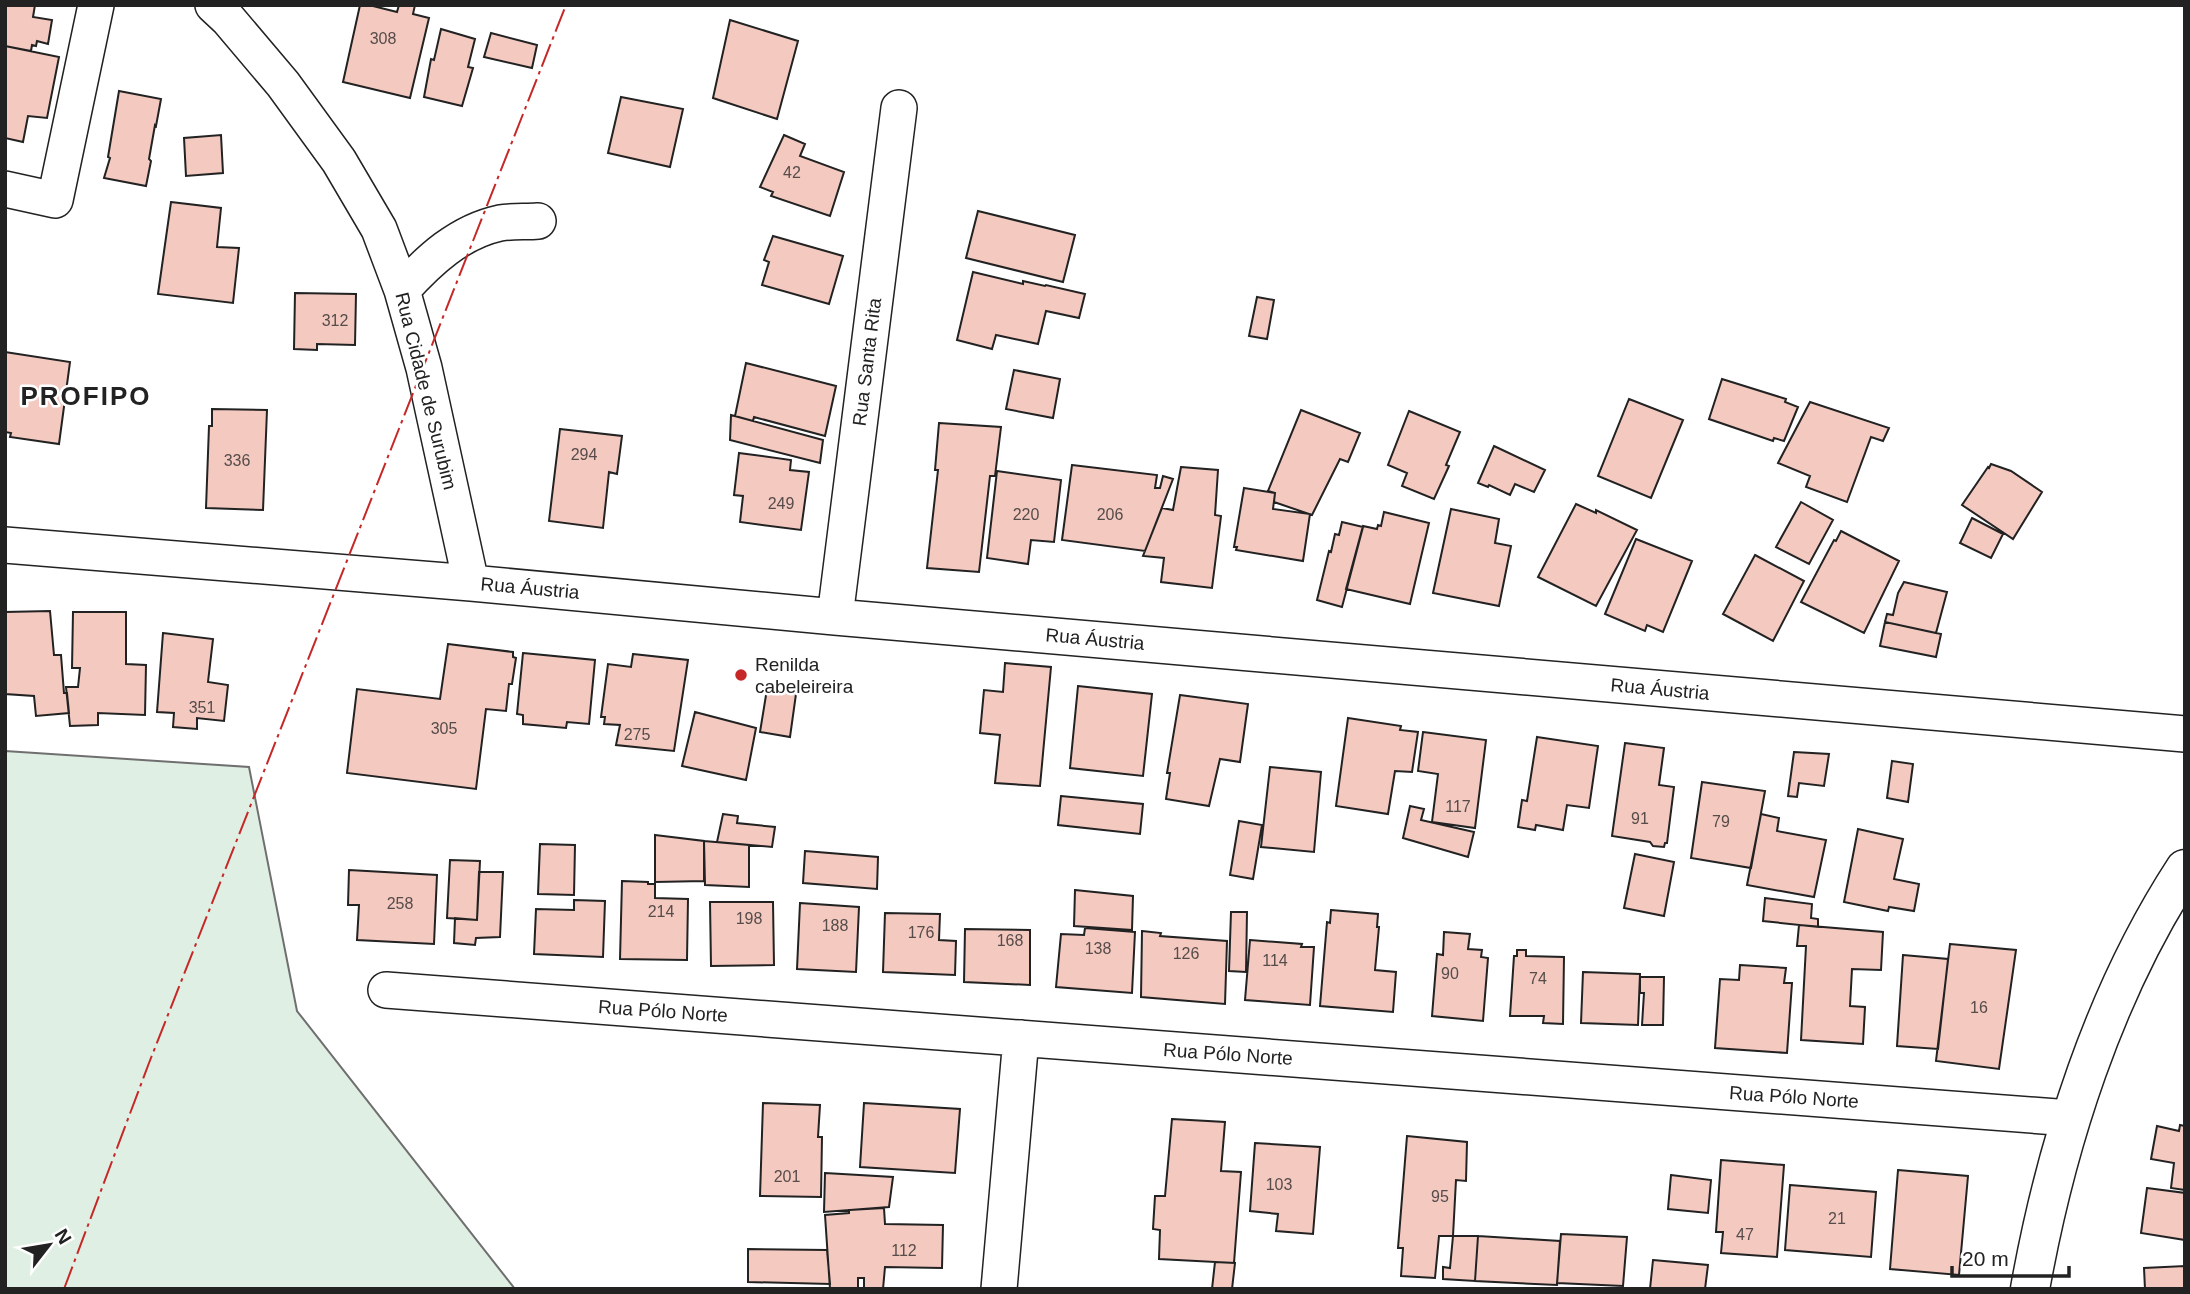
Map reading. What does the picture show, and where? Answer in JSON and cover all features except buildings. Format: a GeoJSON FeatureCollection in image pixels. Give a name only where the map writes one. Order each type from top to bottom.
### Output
{"type":"FeatureCollection","features":[{"type":"Feature","properties":{"kind":"main road"},"geometry":{"type":"LineString","coordinates":[[2030,1289],[2070,1118],[2131,964],[2185,869]]}},
{"type":"Feature","properties":{"kind":"street"},"geometry":{"type":"LineString","coordinates":[[5,190],[55,200],[96,5]]}},
{"type":"Feature","properties":{"kind":"street","name":"Rua Cidade de Surubim"},"geometry":{"type":"LineString","coordinates":[[213,5],[283,84],[339,161],[379,229],[402,290],[424,368],[471,583]]}},
{"type":"Feature","properties":{"kind":"street","name":"Rua Santa Rita"},"geometry":{"type":"LineString","coordinates":[[835,617],[899,108]]}},
{"type":"Feature","properties":{"kind":"street"},"geometry":{"type":"LineString","coordinates":[[402,290],[430,259],[461,238],[500,223],[538,221]]}},
{"type":"Feature","properties":{"kind":"street","name":"Rua Áustria"},"geometry":{"type":"LineString","coordinates":[[5,545],[471,583],[2185,734]]}},
{"type":"Feature","properties":{"kind":"street","name":"Rua Pólo Norte"},"geometry":{"type":"LineString","coordinates":[[386,990],[2070,1118]]}},
{"type":"Feature","properties":{"kind":"street"},"geometry":{"type":"LineString","coordinates":[[999,1289],[1021,1038]]}},
{"type":"Feature","properties":{"kind":"green space"},"geometry":{"type":"Polygon","coordinates":[[[5,751],[249,767],[297,1011],[515,1289],[5,1289],[5,751]]]}},
{"type":"Feature","properties":{"kind":"power"},"geometry":{"type":"LineString","coordinates":[[64,1289],[149,1063],[566,5]]}},
{"type":"Feature","properties":{"kind":"place","name":"Renilda cabeleireira"},"geometry":{"type":"Point","coordinates":[741,675]}},
{"type":"Feature","properties":{"kind":"district","name":"PROFIPO"},"geometry":{"type":"Point","coordinates":[86,396]}}]}
